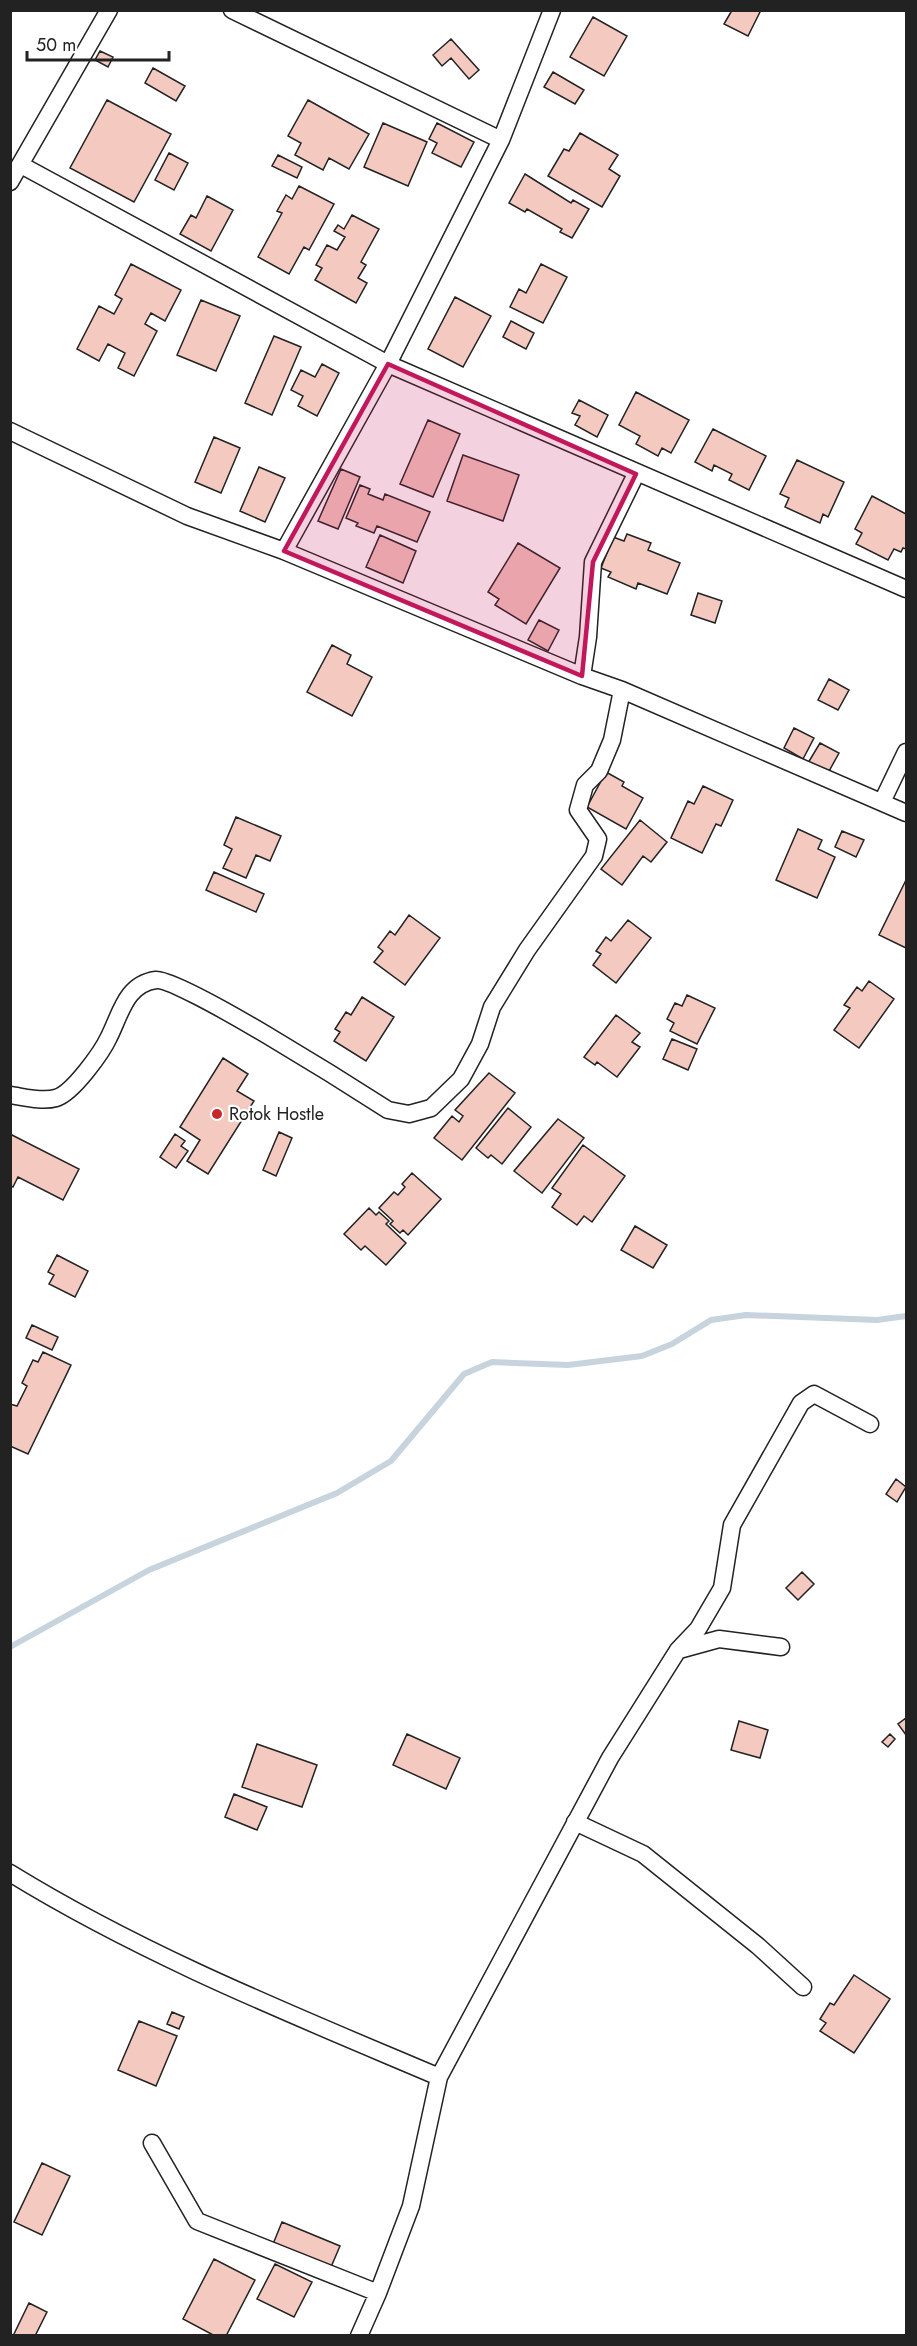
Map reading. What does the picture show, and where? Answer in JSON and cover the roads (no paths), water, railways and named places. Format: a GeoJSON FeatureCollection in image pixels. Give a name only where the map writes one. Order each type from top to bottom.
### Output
{"type":"FeatureCollection","features":[{"type":"Feature","properties":{"kind":"street"},"geometry":{"type":"LineString","coordinates":[[10,182],[109,10]]}},
{"type":"Feature","properties":{"kind":"street"},"geometry":{"type":"LineString","coordinates":[[232,10],[501,140]]}},
{"type":"Feature","properties":{"kind":"street"},"geometry":{"type":"LineString","coordinates":[[284,551],[388,364],[501,140],[552,10]]}},
{"type":"Feature","properties":{"kind":"street"},"geometry":{"type":"LineString","coordinates":[[21,165],[388,364],[906,590]]}},
{"type":"Feature","properties":{"kind":"street"},"geometry":{"type":"LineString","coordinates":[[10,431],[187,516],[284,551],[582,676],[622,690],[906,813]]}},
{"type":"Feature","properties":{"kind":"street"},"geometry":{"type":"LineString","coordinates":[[582,676],[588,637],[593,562],[636,474]]}},
{"type":"Feature","properties":{"kind":"street"},"geometry":{"type":"LineString","coordinates":[[10,1095],[57,1098],[74,1086],[108,1039],[125,1000],[139,986],[159,980],[179,987],[262,1033],[388,1110],[409,1114],[431,1108],[461,1079],[480,1044],[492,1007],[527,950],[594,856],[598,839],[578,810],[585,785],[599,771],[612,740],[622,690]]}},
{"type":"Feature","properties":{"kind":"street"},"geometry":{"type":"LineString","coordinates":[[882,802],[906,752]]}},
{"type":"Feature","properties":{"kind":"street"},"geometry":{"type":"LineString","coordinates":[[358,2336],[378,2293],[411,2206],[439,2077],[610,1758],[678,1650],[698,1629],[722,1588],[732,1525],[801,1403],[814,1394],[870,1424]]}},
{"type":"Feature","properties":{"kind":"street"},"geometry":{"type":"LineString","coordinates":[[678,1650],[719,1640],[780,1647]]}},
{"type":"Feature","properties":{"kind":"street"},"geometry":{"type":"LineString","coordinates":[[575,1822],[644,1854],[758,1946],[803,1987]]}},
{"type":"Feature","properties":{"kind":"street"},"geometry":{"type":"LineString","coordinates":[[10,1873],[87,1918],[267,2004],[439,2077]]}},
{"type":"Feature","properties":{"kind":"street"},"geometry":{"type":"LineString","coordinates":[[152,2144],[197,2221],[378,2293]]}},
{"type":"Feature","properties":{"kind":"waterway"},"geometry":{"type":"LineString","coordinates":[[10,1647],[149,1570],[337,1493],[391,1461],[464,1374],[492,1362],[568,1365],[642,1356],[672,1344],[711,1320],[746,1315],[877,1320],[906,1316]]}},
{"type":"Feature","properties":{"kind":"place","name":"Rotok Hostle"},"geometry":{"type":"Point","coordinates":[217,1114]}}]}
